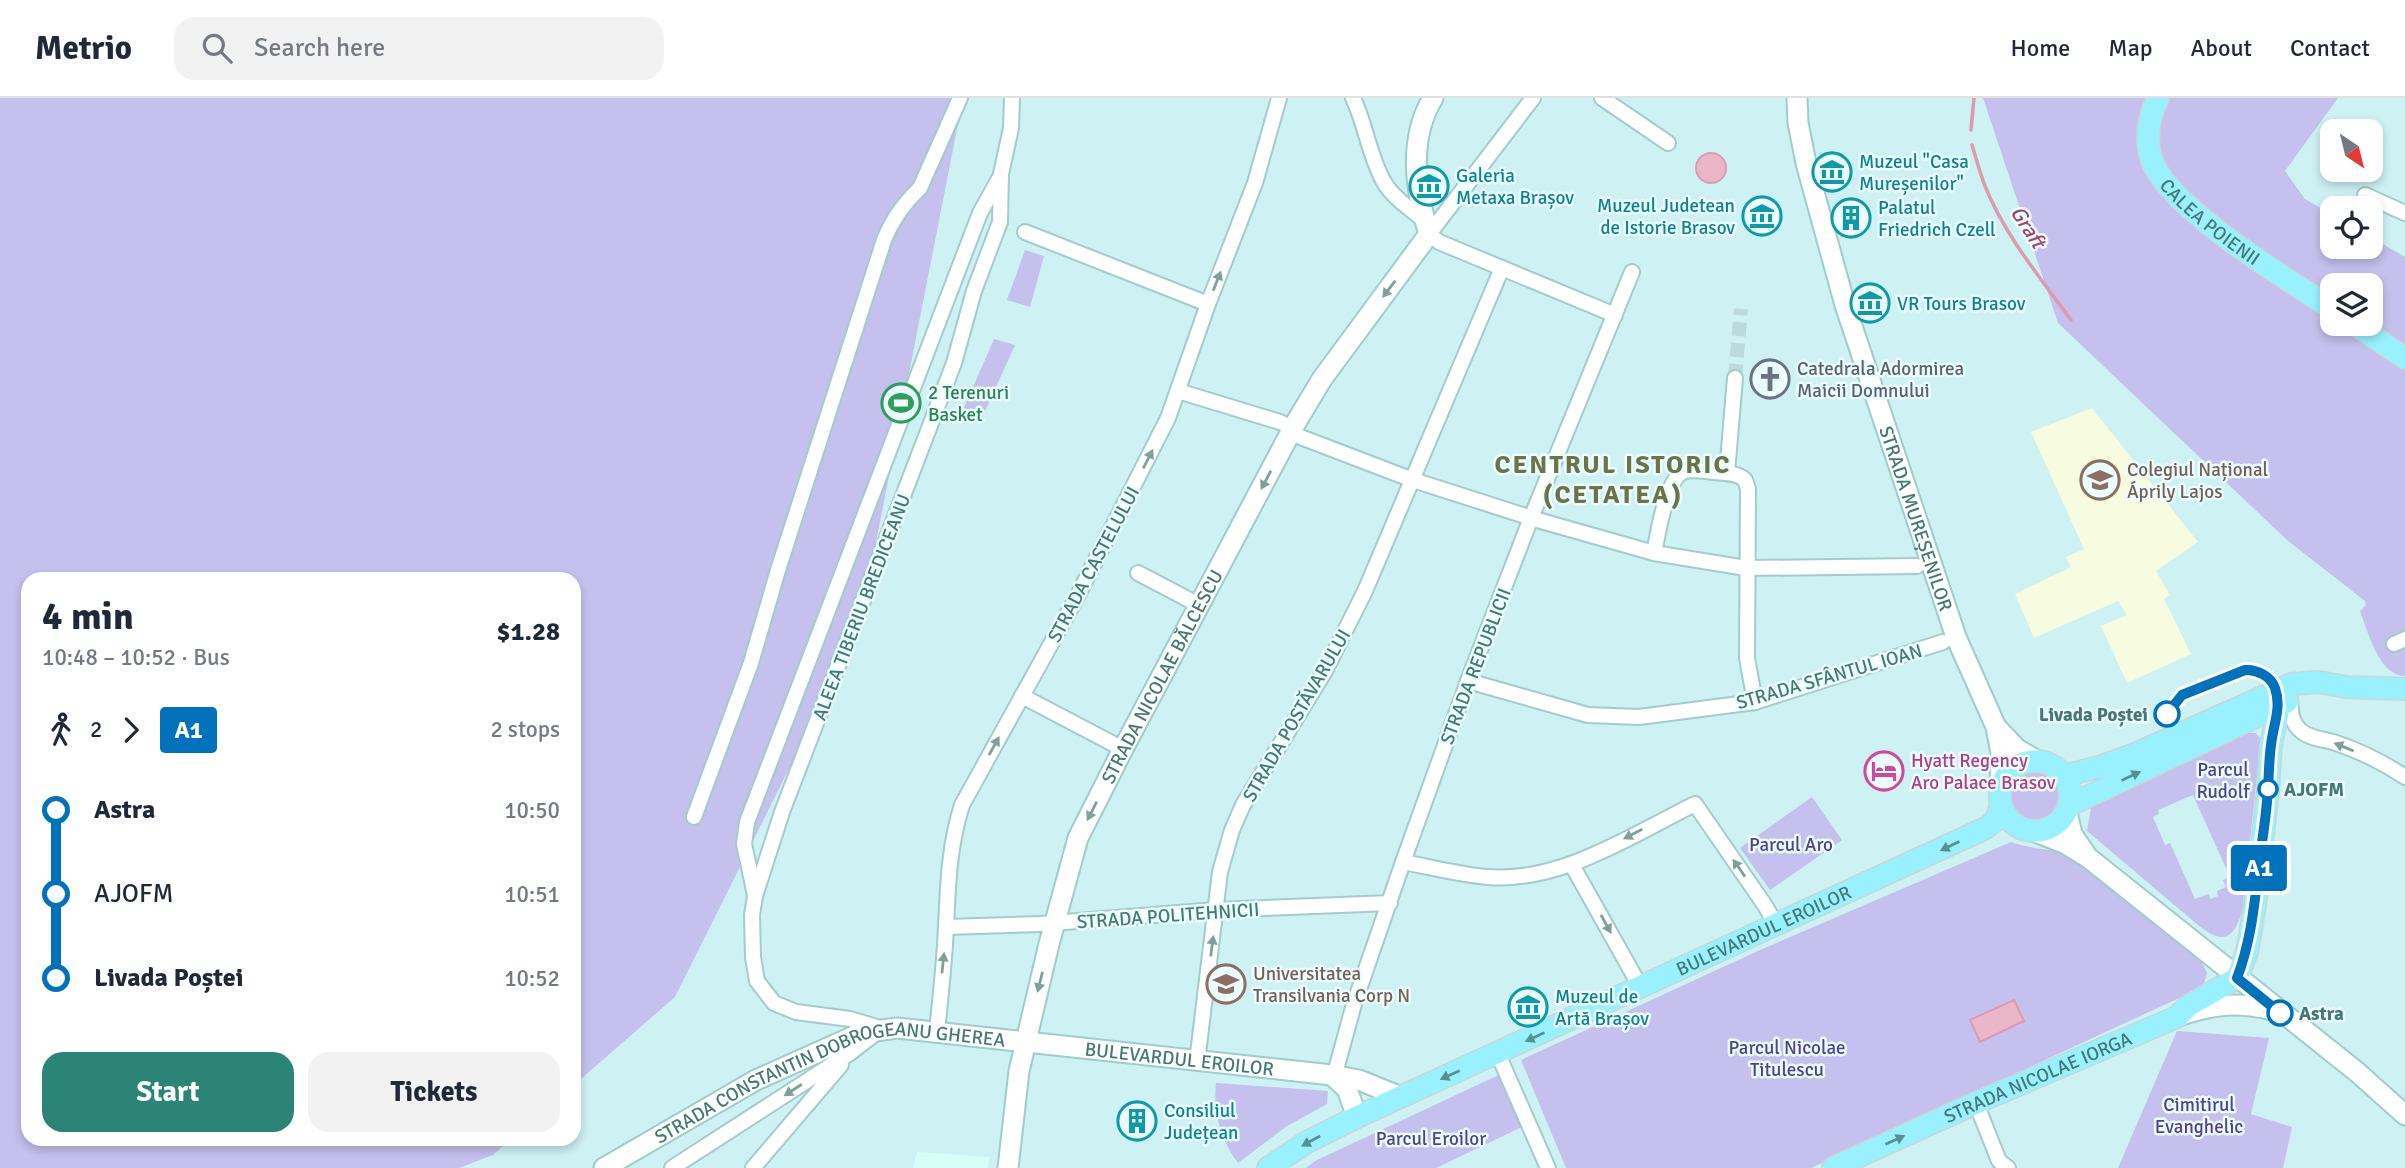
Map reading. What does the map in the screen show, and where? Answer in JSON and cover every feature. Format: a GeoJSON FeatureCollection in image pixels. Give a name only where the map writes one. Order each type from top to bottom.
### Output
{"type":"FeatureCollection","features":[{"type":"Feature","properties":{"kind":"main road","name":"CALEA POIENII"},"geometry":{"type":"LineString","coordinates":[[2158,98],[2148,126],[2151,157],[2166,183],[2228,239],[2320,300]]}},
{"type":"Feature","properties":{"kind":"main road"},"geometry":{"type":"LineString","coordinates":[[2372,336],[2405,358]]}},
{"type":"Feature","properties":{"kind":"main road"},"geometry":{"type":"LineString","coordinates":[[2064,776],[2135,754],[2250,712],[2282,699],[2304,682],[2405,689]]}},
{"type":"Feature","properties":{"kind":"main road"},"geometry":{"type":"LineString","coordinates":[[2237,978],[2247,952],[2255,905],[2271,745],[2282,699]]}},
{"type":"Feature","properties":{"kind":"main road"},"geometry":{"type":"LineString","coordinates":[[2250,712],[2271,745]]}},
{"type":"Feature","properties":{"kind":"main road"},"geometry":{"type":"LineString","coordinates":[[2068,809],[2070,792],[2064,776],[2047,762],[2036,760],[2016,765],[2003,781],[2000,798],[2013,823],[2033,831],[2053,826],[2068,809],[2250,712]]}},
{"type":"Feature","properties":{"kind":"main road","name":"BULEVARDUL EROILOR"},"geometry":{"type":"LineString","coordinates":[[1268,1168],[1307,1142],[1357,1117],[1986,828],[1996,820],[2000,798]]}},
{"type":"Feature","properties":{"kind":"main road","name":"STRADA NICOLAE IORGA"},"geometry":{"type":"LineString","coordinates":[[1833,1168],[2177,1017],[2188,1006],[2237,978]]}},
{"type":"Feature","properties":{"kind":"street"},"geometry":{"type":"LineString","coordinates":[[694,817],[751,663],[778,570],[884,240],[890,225],[909,198],[920,188],[960,98]]}},
{"type":"Feature","properties":{"kind":"street","name":"ALEEA TIBERIU BREDICEANU"},"geometry":{"type":"LineString","coordinates":[[883,1029],[850,1019],[788,1010],[769,998],[757,981],[752,915],[755,896],[782,813],[954,363],[974,291],[1000,222],[1001,174],[1011,128],[1012,98]]}},
{"type":"Feature","properties":{"kind":"street","name":"STRADA CASTELULUI"},"geometry":{"type":"LineString","coordinates":[[937,1031],[949,862],[962,805],[1091,570],[1156,443],[1255,183],[1279,98]]}},
{"type":"Feature","properties":{"kind":"street"},"geometry":{"type":"LineString","coordinates":[[1353,98],[1384,183],[1439,242],[1615,315]]}},
{"type":"Feature","properties":{"kind":"street"},"geometry":{"type":"LineString","coordinates":[[1427,227],[1416,176],[1416,152],[1421,127],[1433,98]]}},
{"type":"Feature","properties":{"kind":"street"},"geometry":{"type":"LineString","coordinates":[[1427,227],[1533,98]]}},
{"type":"Feature","properties":{"kind":"street"},"geometry":{"type":"LineString","coordinates":[[1602,98],[1668,143]]}},
{"type":"Feature","properties":{"kind":"street","name":"STRADA MUREȘENILOR"},"geometry":{"type":"LineString","coordinates":[[1797,98],[1798,123],[1806,163],[1845,305],[1956,637],[1996,727],[2001,753],[2000,798]]}},
{"type":"Feature","properties":{"kind":"street"},"geometry":{"type":"LineString","coordinates":[[755,896],[744,844],[747,822],[980,213],[1001,174]]}},
{"type":"Feature","properties":{"kind":"street"},"geometry":{"type":"LineString","coordinates":[[2365,195],[2405,213]]}},
{"type":"Feature","properties":{"kind":"street","name":"STRADA NICOLAE BĂLCESCU"},"geometry":{"type":"LineString","coordinates":[[1008,1168],[1019,1071],[1078,838],[1292,431],[1322,379],[1427,227]]}},
{"type":"Feature","properties":{"kind":"street"},"geometry":{"type":"LineString","coordinates":[[1025,232],[1208,304]]}},
{"type":"Feature","properties":{"kind":"street","name":"STRADA POSTĂVARULUI"},"geometry":{"type":"LineString","coordinates":[[1197,1062],[1225,849],[1242,805],[1325,671],[1365,591],[1502,268]]}},
{"type":"Feature","properties":{"kind":"street","name":"STRADA REPUBLICII"},"geometry":{"type":"LineString","coordinates":[[1335,1071],[1354,1004],[1468,681],[1531,517],[1632,272]]}},
{"type":"Feature","properties":{"kind":"street"},"geometry":{"type":"LineString","coordinates":[[1727,473],[1735,377]]}},
{"type":"Feature","properties":{"kind":"street"},"geometry":{"type":"LineString","coordinates":[[1178,391],[1280,422],[1292,431],[1413,480],[1654,553],[1746,568],[1917,566]]}},
{"type":"Feature","properties":{"kind":"street"},"geometry":{"type":"LineString","coordinates":[[1654,553],[1667,500],[1678,475],[1696,470],[1742,476],[1747,484],[1747,658],[1755,702]]}},
{"type":"Feature","properties":{"kind":"street"},"geometry":{"type":"LineString","coordinates":[[1138,573],[1199,605]]}},
{"type":"Feature","properties":{"kind":"street","name":"STRADA SFÂNTUL IOAN"},"geometry":{"type":"LineString","coordinates":[[1468,681],[1588,715],[1613,718],[1669,715],[1755,702],[1943,642]]}},
{"type":"Feature","properties":{"kind":"street"},"geometry":{"type":"LineString","coordinates":[[1022,696],[1123,749]]}},
{"type":"Feature","properties":{"kind":"street"},"geometry":{"type":"LineString","coordinates":[[2282,699],[2300,731],[2337,743],[2405,777]]}},
{"type":"Feature","properties":{"kind":"street","name":"STRADA MUREȘENILOR"},"geometry":{"type":"LineString","coordinates":[[1996,727],[2017,749],[2036,760]]}},
{"type":"Feature","properties":{"kind":"street"},"geometry":{"type":"LineString","coordinates":[[1403,862],[1489,877],[1521,877],[1572,865],[1695,804],[1776,925]]}},
{"type":"Feature","properties":{"kind":"street"},"geometry":{"type":"LineString","coordinates":[[2068,809],[2069,826],[2076,842],[2090,859]]}},
{"type":"Feature","properties":{"kind":"street"},"geometry":{"type":"LineString","coordinates":[[2033,831],[2066,844],[2090,859],[2357,1072],[2405,1115]]}},
{"type":"Feature","properties":{"kind":"street"},"geometry":{"type":"LineString","coordinates":[[1572,865],[1642,988]]}},
{"type":"Feature","properties":{"kind":"street","name":"STRADA POLITEHNICII"},"geometry":{"type":"LineString","coordinates":[[946,927],[1390,903]]}},
{"type":"Feature","properties":{"kind":"street"},"geometry":{"type":"LineString","coordinates":[[2177,1017],[2210,1007],[2244,1004],[2280,1013]]}},
{"type":"Feature","properties":{"kind":"street","name":"STRADA CONSTANTIN DOBROGEANU GHEREA"},"geometry":{"type":"LineString","coordinates":[[604,1168],[756,1080],[854,1036],[897,1028],[1025,1043]]}},
{"type":"Feature","properties":{"kind":"street"},"geometry":{"type":"LineString","coordinates":[[672,1168],[883,1029]]}},
{"type":"Feature","properties":{"kind":"street","name":"BULEVARDUL EROILOR"},"geometry":{"type":"LineString","coordinates":[[1025,1043],[1197,1062],[1335,1071],[1401,1097]]}},
{"type":"Feature","properties":{"kind":"street"},"geometry":{"type":"LineString","coordinates":[[753,1168],[850,1053]]}},
{"type":"Feature","properties":{"kind":"street"},"geometry":{"type":"LineString","coordinates":[[1498,1054],[1548,1168]]}},
{"type":"Feature","properties":{"kind":"street"},"geometry":{"type":"LineString","coordinates":[[1335,1071],[1347,1089],[1357,1117]]}},
{"type":"Feature","properties":{"kind":"street"},"geometry":{"type":"LineString","coordinates":[[1976,1103],[1999,1166]]}},
{"type":"Feature","properties":{"kind":"shaded area"},"geometry":{"type":"Polygon","coordinates":[[[962,98],[1983,98],[2058,323],[2405,562],[2405,1168],[459,1168],[493,1155],[503,1146],[581,1146],[581,1079],[675,997],[859,629],[962,98]]]}},
{"type":"Feature","properties":{"kind":"shaded area"},"geometry":{"type":"Polygon","coordinates":[[[2338,98],[2405,98],[2405,257],[2383,244],[2383,196],[2320,196],[2320,208],[2305,199],[2284,171],[2320,122],[2320,182],[2384,182],[2384,119],[2322,119],[2338,98]]]}},
{"type":"Feature","properties":{"kind":"shaded area"},"geometry":{"type":"Polygon","coordinates":[[[1711,153],[1717,154],[1725,162],[1725,174],[1717,182],[1711,183],[1705,182],[1697,174],[1696,168],[1697,162],[1705,154],[1711,153]]]}},
{"type":"Feature","properties":{"kind":"shaded area","name":"Colegiul Național Áprily Lajos"},"geometry":{"type":"Polygon","coordinates":[[[2092,408],[2198,542],[2156,571],[2170,595],[2164,599],[2191,654],[2127,683],[2101,626],[2127,615],[2118,601],[2034,638],[2015,594],[2071,567],[2066,557],[2084,549],[2031,432],[2092,408]]]}},
{"type":"Feature","properties":{"kind":"shaded area"},"geometry":{"type":"Polygon","coordinates":[[[2014,1000],[2024,1021],[1980,1042],[1970,1020],[2014,1000]]]}},
{"type":"Feature","properties":{"kind":"shaded area"},"geometry":{"type":"Polygon","coordinates":[[[917,1152],[989,1157],[988,1168],[913,1168],[917,1152]]]}},
{"type":"Feature","properties":{"kind":"green space"},"geometry":{"type":"Polygon","coordinates":[[[0,98],[963,98],[859,629],[675,997],[581,1079],[581,572],[21,572],[21,1146],[503,1146],[493,1155],[459,1168],[0,1168],[0,98]]]}},
{"type":"Feature","properties":{"kind":"green space"},"geometry":{"type":"Polygon","coordinates":[[[1983,98],[2338,98],[2320,119],[2320,123],[2285,171],[2305,199],[2320,208],[2320,259],[2383,259],[2383,244],[2405,257],[2405,676],[2388,669],[2381,661],[2360,611],[2366,605],[2365,601],[2287,540],[2058,323],[1983,98]]]}},
{"type":"Feature","properties":{"kind":"green space"},"geometry":{"type":"Polygon","coordinates":[[[1025,250],[1044,256],[1030,307],[1007,300],[1025,250]]]}},
{"type":"Feature","properties":{"kind":"green space"},"geometry":{"type":"Polygon","coordinates":[[[994,339],[1015,345],[980,422],[960,417],[994,339]]]}},
{"type":"Feature","properties":{"kind":"green space","name":"Parcul Rudolf"},"geometry":{"type":"Polygon","coordinates":[[[2245,733],[2256,733],[2261,740],[2242,912],[2235,929],[2220,937],[2206,931],[2087,831],[2091,808],[2098,800],[2245,733]],[[2193,795],[2158,810],[2159,814],[2153,817],[2165,845],[2170,843],[2195,899],[2208,894],[2211,899],[2218,896],[2217,891],[2226,887],[2223,880],[2230,877],[2193,795]]]}},
{"type":"Feature","properties":{"kind":"green space"},"geometry":{"type":"Polygon","coordinates":[[[2034,769],[2053,777],[2061,796],[2053,815],[2034,823],[2015,815],[2007,796],[2015,777],[2034,769]]]}},
{"type":"Feature","properties":{"kind":"green space","name":"Parcul Aro"},"geometry":{"type":"Polygon","coordinates":[[[1812,797],[1842,840],[1770,890],[1740,848],[1812,797]]]}},
{"type":"Feature","properties":{"kind":"green space","name":"Parcul Nicolae Titulescu"},"geometry":{"type":"Polygon","coordinates":[[[2011,842],[2059,851],[2083,860],[2201,961],[2207,973],[2204,984],[2190,993],[1811,1168],[1566,1168],[1521,1060],[1760,950],[2011,842]]]}},
{"type":"Feature","properties":{"kind":"green space","name":"Cimitirul Evanghelic"},"geometry":{"type":"Polygon","coordinates":[[[2177,1031],[2269,1038],[2251,1114],[2292,1127],[2283,1168],[2118,1168],[2177,1031]]]}},
{"type":"Feature","properties":{"kind":"green space","name":"Parcul Eroilor"},"geometry":{"type":"Polygon","coordinates":[[[1503,1073],[1524,1126],[1436,1168],[1306,1168],[1315,1161],[1503,1073]]]}},
{"type":"Feature","properties":{"kind":"green space"},"geometry":{"type":"Polygon","coordinates":[[[1216,1083],[1328,1091],[1327,1104],[1287,1126],[1238,1163],[1219,1125],[1216,1083]]]}},
{"type":"Feature","properties":{"kind":"waterway","name":"Graft"},"geometry":{"type":"LineString","coordinates":[[1971,130],[1974,98]]}},
{"type":"Feature","properties":{"kind":"waterway","name":"Graft"},"geometry":{"type":"LineString","coordinates":[[1972,145],[1985,186],[2002,221],[2071,320]]}},
{"type":"Feature","properties":{"kind":"tunnel"},"geometry":{"type":"LineString","coordinates":[[1735,378],[1741,309]]}},
{"type":"Feature","properties":{"kind":"bus line","name":"A1"},"geometry":{"type":"LineString","coordinates":[[2167,714],[2182,695],[2245,670],[2253,669],[2266,676],[2276,690],[2278,712],[2271,745],[2255,905],[2247,952],[2237,978],[2280,1013]]}},
{"type":"Feature","properties":{"kind":"place","name":"Muzeul \"Casa Mureșenilor\""},"geometry":{"type":"Point","coordinates":[1832,172]}},
{"type":"Feature","properties":{"kind":"place","name":"Galeria Metaxa Brașov"},"geometry":{"type":"Point","coordinates":[1429,186]}},
{"type":"Feature","properties":{"kind":"place","name":"Muzeul Judetean de Istorie Brasov"},"geometry":{"type":"Point","coordinates":[1762,216]}},
{"type":"Feature","properties":{"kind":"place","name":"Palatul Friedrich Czell"},"geometry":{"type":"Point","coordinates":[1851,218]}},
{"type":"Feature","properties":{"kind":"place","name":"VR Tours Brasov"},"geometry":{"type":"Point","coordinates":[1870,303]}},
{"type":"Feature","properties":{"kind":"place","name":"Catedrala Adormirea Maicii Domnului"},"geometry":{"type":"Point","coordinates":[1770,379]}},
{"type":"Feature","properties":{"kind":"place","name":"2 Terenuri Basket"},"geometry":{"type":"Point","coordinates":[901,403]}},
{"type":"Feature","properties":{"kind":"place","name":"Colegiul Național Áprily Lajos"},"geometry":{"type":"Point","coordinates":[2100,480]}},
{"type":"Feature","properties":{"kind":"place","name":"Livada Poștei"},"geometry":{"type":"Point","coordinates":[2167,714]}},
{"type":"Feature","properties":{"kind":"place","name":"Hyatt Regency Aro Palace Brasov"},"geometry":{"type":"Point","coordinates":[1884,771]}},
{"type":"Feature","properties":{"kind":"place","name":"AJOFM"},"geometry":{"type":"Point","coordinates":[2268,789]}},
{"type":"Feature","properties":{"kind":"place","name":"Universitatea Transilvania Corp N"},"geometry":{"type":"Point","coordinates":[1226,984]}},
{"type":"Feature","properties":{"kind":"place","name":"Muzeul de Artă Brașov"},"geometry":{"type":"Point","coordinates":[1528,1007]}},
{"type":"Feature","properties":{"kind":"place","name":"Astra"},"geometry":{"type":"Point","coordinates":[2280,1013]}},
{"type":"Feature","properties":{"kind":"place","name":"Consiliul Județean"},"geometry":{"type":"Point","coordinates":[1137,1121]}},
{"type":"Feature","properties":{"kind":"district","name":"CENTRUL ISTORIC (CETATEA)"},"geometry":{"type":"Point","coordinates":[1613,479]}}]}
